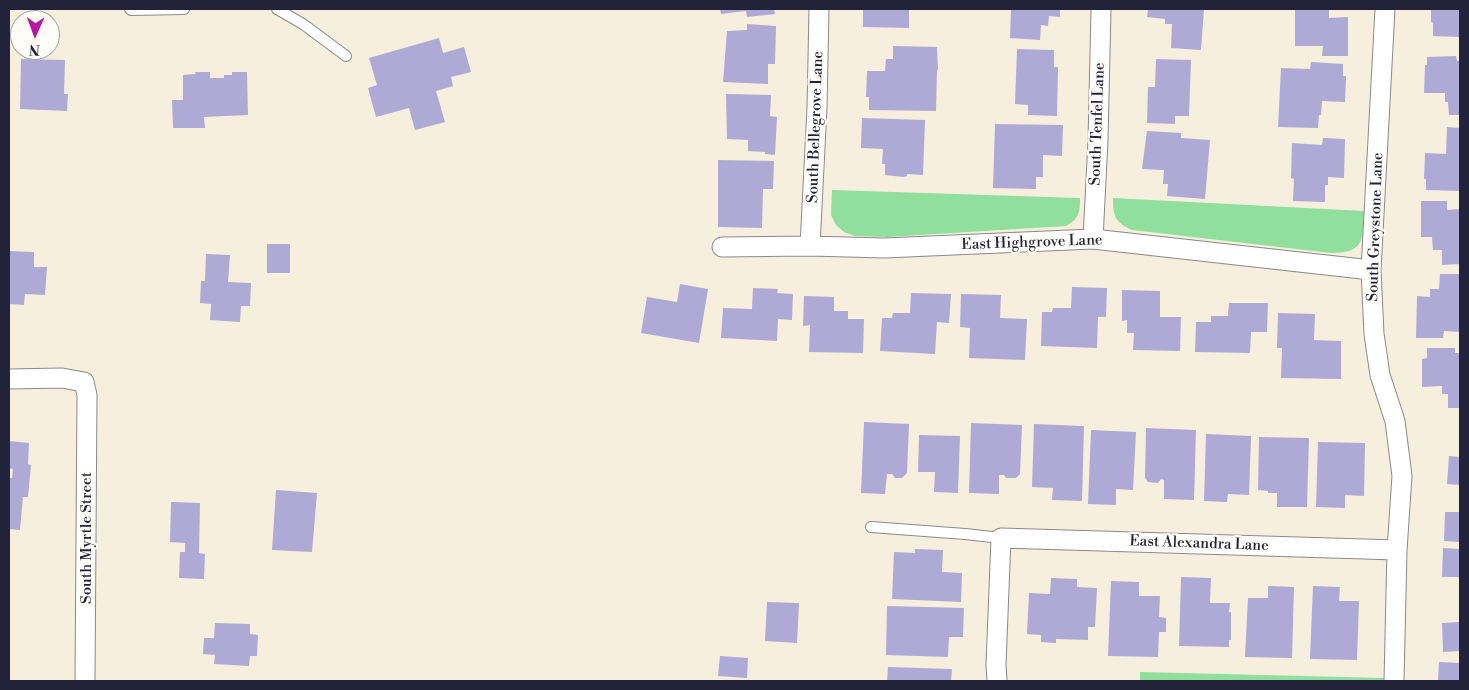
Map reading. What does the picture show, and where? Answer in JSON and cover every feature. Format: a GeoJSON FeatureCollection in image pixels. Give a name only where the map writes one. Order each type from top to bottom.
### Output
{"type":"FeatureCollection","features":[{"type":"Feature","properties":{"kind":"street","name":"South Bellegrove Lane"},"geometry":{"type":"LineString","coordinates":[[810,246],[818,98],[819,9]]}},
{"type":"Feature","properties":{"kind":"street","name":"South Tenfel Lane"},"geometry":{"type":"LineString","coordinates":[[1093,239],[1098,141],[1101,9]]}},
{"type":"Feature","properties":{"kind":"street","name":"South Greystone Lane"},"geometry":{"type":"LineString","coordinates":[[1385,9],[1371,270],[1374,334],[1380,375],[1395,421],[1402,476],[1397,550],[1394,681]]}},
{"type":"Feature","properties":{"kind":"street","name":"East Highgrove Lane"},"geometry":{"type":"LineString","coordinates":[[722,247],[810,246],[884,248],[1093,239],[1371,270]]}},
{"type":"Feature","properties":{"kind":"street","name":"South Myrtle Street"},"geometry":{"type":"LineString","coordinates":[[9,379],[62,378],[84,382],[87,395],[85,681]]}},
{"type":"Feature","properties":{"kind":"street","name":"East Alexandra Lane"},"geometry":{"type":"LineString","coordinates":[[1001,538],[1397,550]]}},
{"type":"Feature","properties":{"kind":"street"},"geometry":{"type":"LineString","coordinates":[[997,681],[1001,538]]}},
{"type":"Feature","properties":{"kind":"lane"},"geometry":{"type":"LineString","coordinates":[[130,9],[184,9]]}},
{"type":"Feature","properties":{"kind":"lane"},"geometry":{"type":"LineString","coordinates":[[277,9],[303,24],[346,56]]}},
{"type":"Feature","properties":{"kind":"lane"},"geometry":{"type":"LineString","coordinates":[[871,527],[1001,538]]}},
{"type":"Feature","properties":{"kind":"green space"},"geometry":{"type":"Polygon","coordinates":[[[832,190],[1080,198],[1080,203],[1076,218],[1066,226],[887,237],[855,236],[844,232],[836,225],[831,215],[832,190]]]}},
{"type":"Feature","properties":{"kind":"green space"},"geometry":{"type":"Polygon","coordinates":[[[1113,198],[1364,211],[1362,237],[1356,247],[1342,252],[1331,253],[1132,230],[1116,218],[1113,198]]]}},
{"type":"Feature","properties":{"kind":"green space"},"geometry":{"type":"Polygon","coordinates":[[[1140,672],[1385,678],[1385,681],[1140,681],[1140,672]]]}},
{"type":"Feature","properties":{"kind":"building"},"geometry":{"type":"Polygon","coordinates":[[[720,9],[774,9],[775,14],[747,17],[746,11],[721,14],[720,9]]]}},
{"type":"Feature","properties":{"kind":"building"},"geometry":{"type":"Polygon","coordinates":[[[863,9],[909,9],[909,28],[863,27],[863,9]]]}},
{"type":"Feature","properties":{"kind":"building"},"geometry":{"type":"Polygon","coordinates":[[[1011,9],[1060,9],[1060,17],[1049,16],[1048,26],[1041,25],[1040,40],[1010,38],[1011,9]]]}},
{"type":"Feature","properties":{"kind":"building"},"geometry":{"type":"Polygon","coordinates":[[[1148,9],[1204,9],[1201,50],[1171,48],[1172,24],[1165,24],[1165,19],[1147,17],[1148,9]]]}},
{"type":"Feature","properties":{"kind":"building"},"geometry":{"type":"Polygon","coordinates":[[[1295,9],[1329,9],[1329,18],[1348,17],[1348,56],[1322,56],[1323,46],[1295,46],[1295,9]]]}},
{"type":"Feature","properties":{"kind":"building"},"geometry":{"type":"Polygon","coordinates":[[[1431,9],[1460,9],[1460,37],[1433,36],[1431,9]]]}},
{"type":"Feature","properties":{"kind":"building"},"geometry":{"type":"Polygon","coordinates":[[[747,24],[776,26],[775,64],[768,64],[768,84],[723,82],[727,31],[747,30],[747,24]]]}},
{"type":"Feature","properties":{"kind":"building"},"geometry":{"type":"Polygon","coordinates":[[[439,38],[443,53],[464,47],[471,72],[451,77],[453,86],[436,91],[445,122],[415,130],[409,108],[376,117],[368,88],[377,85],[369,58],[439,38]]]}},
{"type":"Feature","properties":{"kind":"building"},"geometry":{"type":"Polygon","coordinates":[[[893,46],[937,47],[936,111],[869,110],[869,97],[866,97],[867,71],[885,71],[886,59],[893,59],[893,46]]]}},
{"type":"Feature","properties":{"kind":"building"},"geometry":{"type":"Polygon","coordinates":[[[1017,49],[1054,50],[1054,67],[1058,67],[1057,116],[1028,115],[1028,105],[1015,104],[1017,49]]]}},
{"type":"Feature","properties":{"kind":"building"},"geometry":{"type":"Polygon","coordinates":[[[1456,56],[1457,61],[1460,61],[1460,115],[1449,115],[1448,102],[1445,102],[1445,93],[1424,93],[1425,65],[1427,65],[1427,57],[1456,56]]]}},
{"type":"Feature","properties":{"kind":"building"},"geometry":{"type":"Polygon","coordinates":[[[1156,59],[1191,60],[1189,116],[1175,116],[1175,124],[1147,123],[1148,87],[1155,87],[1156,59]]]}},
{"type":"Feature","properties":{"kind":"building"},"geometry":{"type":"Polygon","coordinates":[[[21,60],[65,60],[64,94],[68,94],[67,111],[20,109],[21,60]]]}},
{"type":"Feature","properties":{"kind":"building"},"geometry":{"type":"Polygon","coordinates":[[[1311,62],[1343,64],[1343,76],[1346,76],[1345,102],[1322,101],[1318,128],[1278,127],[1281,68],[1310,69],[1311,62]]]}},
{"type":"Feature","properties":{"kind":"building"},"geometry":{"type":"Polygon","coordinates":[[[195,72],[210,72],[210,78],[224,78],[224,75],[232,75],[232,72],[247,72],[248,115],[204,117],[205,128],[173,128],[172,100],[183,100],[183,75],[196,74],[195,72]]]}},
{"type":"Feature","properties":{"kind":"building"},"geometry":{"type":"Polygon","coordinates":[[[726,94],[771,95],[770,116],[777,117],[775,155],[765,154],[765,152],[748,151],[748,140],[727,139],[726,94]]]}},
{"type":"Feature","properties":{"kind":"building"},"geometry":{"type":"Polygon","coordinates":[[[862,118],[925,120],[923,175],[907,174],[907,176],[903,177],[885,175],[885,164],[882,164],[883,149],[861,148],[862,118]]]}},
{"type":"Feature","properties":{"kind":"building"},"geometry":{"type":"Polygon","coordinates":[[[995,124],[1063,125],[1062,156],[1043,155],[1043,177],[1036,177],[1036,189],[993,188],[995,124]]]}},
{"type":"Feature","properties":{"kind":"building"},"geometry":{"type":"Polygon","coordinates":[[[1447,127],[1460,128],[1459,191],[1426,190],[1426,179],[1424,179],[1425,153],[1446,154],[1447,127]]]}},
{"type":"Feature","properties":{"kind":"building"},"geometry":{"type":"Polygon","coordinates":[[[1147,131],[1181,133],[1181,138],[1210,140],[1205,199],[1167,196],[1168,184],[1163,184],[1164,170],[1142,169],[1147,131]]]}},
{"type":"Feature","properties":{"kind":"building"},"geometry":{"type":"Polygon","coordinates":[[[1323,138],[1345,139],[1344,178],[1328,177],[1328,185],[1325,185],[1325,202],[1293,201],[1294,179],[1291,178],[1292,143],[1322,145],[1323,138]]]}},
{"type":"Feature","properties":{"kind":"building"},"geometry":{"type":"Polygon","coordinates":[[[718,160],[774,161],[773,189],[763,189],[762,228],[718,227],[718,160]]]}},
{"type":"Feature","properties":{"kind":"building"},"geometry":{"type":"Polygon","coordinates":[[[1421,201],[1447,201],[1447,210],[1460,209],[1460,264],[1442,265],[1442,250],[1433,250],[1432,237],[1421,237],[1421,201]]]}},
{"type":"Feature","properties":{"kind":"building"},"geometry":{"type":"Polygon","coordinates":[[[267,244],[290,244],[290,273],[267,273],[267,244]]]}},
{"type":"Feature","properties":{"kind":"building"},"geometry":{"type":"Polygon","coordinates":[[[9,251],[34,252],[34,267],[47,267],[45,295],[25,294],[24,305],[9,304],[9,251]]]}},
{"type":"Feature","properties":{"kind":"building"},"geometry":{"type":"Polygon","coordinates":[[[206,254],[230,255],[228,282],[251,283],[250,306],[241,306],[240,322],[210,320],[211,304],[200,303],[201,281],[205,281],[206,254]]]}},
{"type":"Feature","properties":{"kind":"building"},"geometry":{"type":"Polygon","coordinates":[[[1440,274],[1460,274],[1460,332],[1444,331],[1443,338],[1416,338],[1417,296],[1430,297],[1430,289],[1439,289],[1440,274]]]}},
{"type":"Feature","properties":{"kind":"building"},"geometry":{"type":"Polygon","coordinates":[[[680,284],[708,289],[699,343],[641,333],[647,297],[677,302],[680,284]]]}},
{"type":"Feature","properties":{"kind":"building"},"geometry":{"type":"Polygon","coordinates":[[[1072,287],[1107,288],[1106,317],[1098,317],[1097,348],[1041,346],[1042,312],[1052,312],[1053,308],[1071,308],[1072,287]]]}},
{"type":"Feature","properties":{"kind":"building"},"geometry":{"type":"Polygon","coordinates":[[[753,288],[778,289],[777,293],[793,294],[792,320],[778,319],[777,341],[721,338],[723,308],[752,309],[753,288]]]}},
{"type":"Feature","properties":{"kind":"building"},"geometry":{"type":"Polygon","coordinates":[[[1122,290],[1160,291],[1160,317],[1181,317],[1180,351],[1133,350],[1134,333],[1127,333],[1127,320],[1122,321],[1122,290]]]}},
{"type":"Feature","properties":{"kind":"building"},"geometry":{"type":"Polygon","coordinates":[[[911,293],[951,294],[949,323],[937,322],[935,354],[880,351],[882,318],[892,318],[893,313],[910,313],[911,293]]]}},
{"type":"Feature","properties":{"kind":"building"},"geometry":{"type":"Polygon","coordinates":[[[961,294],[1001,295],[1000,318],[1027,319],[1025,360],[969,358],[970,328],[960,327],[961,294]]]}},
{"type":"Feature","properties":{"kind":"building"},"geometry":{"type":"Polygon","coordinates":[[[804,296],[834,297],[834,311],[848,311],[848,319],[864,319],[863,353],[809,352],[810,325],[803,326],[804,296]]]}},
{"type":"Feature","properties":{"kind":"building"},"geometry":{"type":"Polygon","coordinates":[[[1229,303],[1268,303],[1267,332],[1251,332],[1250,353],[1195,352],[1196,322],[1211,322],[1211,316],[1228,316],[1229,303]]]}},
{"type":"Feature","properties":{"kind":"building"},"geometry":{"type":"Polygon","coordinates":[[[1278,313],[1315,314],[1314,340],[1341,341],[1341,379],[1281,378],[1282,348],[1277,348],[1278,313]]]}},
{"type":"Feature","properties":{"kind":"building"},"geometry":{"type":"Polygon","coordinates":[[[1427,348],[1455,348],[1455,353],[1460,353],[1460,408],[1448,408],[1448,394],[1442,394],[1442,386],[1422,387],[1422,359],[1427,358],[1427,348]]]}},
{"type":"Feature","properties":{"kind":"building"},"geometry":{"type":"Polygon","coordinates":[[[864,422],[909,424],[907,473],[902,478],[895,478],[892,474],[887,474],[885,494],[861,493],[864,422]]]}},
{"type":"Feature","properties":{"kind":"building"},"geometry":{"type":"Polygon","coordinates":[[[971,423],[1022,425],[1020,474],[1016,478],[1006,478],[1004,475],[999,475],[999,494],[969,493],[971,423]]]}},
{"type":"Feature","properties":{"kind":"building"},"geometry":{"type":"Polygon","coordinates":[[[1034,424],[1084,426],[1082,501],[1052,500],[1053,488],[1032,487],[1034,424]]]}},
{"type":"Feature","properties":{"kind":"building"},"geometry":{"type":"Polygon","coordinates":[[[1146,428],[1196,430],[1194,500],[1164,499],[1164,480],[1161,479],[1158,483],[1148,482],[1145,478],[1146,428]]]}},
{"type":"Feature","properties":{"kind":"building"},"geometry":{"type":"Polygon","coordinates":[[[1091,430],[1136,432],[1133,490],[1116,489],[1116,505],[1088,504],[1091,430]]]}},
{"type":"Feature","properties":{"kind":"building"},"geometry":{"type":"Polygon","coordinates":[[[1206,434],[1251,436],[1249,495],[1228,494],[1227,502],[1204,501],[1206,434]]]}},
{"type":"Feature","properties":{"kind":"building"},"geometry":{"type":"Polygon","coordinates":[[[919,435],[960,436],[958,493],[934,492],[935,472],[918,472],[919,435]]]}},
{"type":"Feature","properties":{"kind":"building"},"geometry":{"type":"Polygon","coordinates":[[[1259,437],[1309,438],[1307,507],[1277,507],[1277,493],[1258,490],[1259,437]]]}},
{"type":"Feature","properties":{"kind":"building"},"geometry":{"type":"Polygon","coordinates":[[[9,441],[29,443],[28,464],[31,465],[28,497],[23,497],[20,530],[9,529],[9,478],[12,478],[13,469],[9,468],[9,441]]]}},
{"type":"Feature","properties":{"kind":"building"},"geometry":{"type":"Polygon","coordinates":[[[1318,442],[1365,443],[1364,496],[1345,495],[1345,508],[1316,507],[1318,442]]]}},
{"type":"Feature","properties":{"kind":"building"},"geometry":{"type":"Polygon","coordinates":[[[1449,456],[1460,457],[1460,485],[1447,484],[1449,456]]]}},
{"type":"Feature","properties":{"kind":"building"},"geometry":{"type":"Polygon","coordinates":[[[276,490],[317,493],[312,552],[272,550],[276,490]]]}},
{"type":"Feature","properties":{"kind":"building"},"geometry":{"type":"Polygon","coordinates":[[[171,502],[200,503],[199,553],[205,554],[204,579],[179,578],[180,552],[185,552],[185,543],[170,542],[171,502]]]}},
{"type":"Feature","properties":{"kind":"building"},"geometry":{"type":"Polygon","coordinates":[[[1445,512],[1460,512],[1460,542],[1444,541],[1445,512]]]}},
{"type":"Feature","properties":{"kind":"building"},"geometry":{"type":"Polygon","coordinates":[[[1443,548],[1460,549],[1460,577],[1442,577],[1443,548]]]}},
{"type":"Feature","properties":{"kind":"building"},"geometry":{"type":"Polygon","coordinates":[[[915,549],[943,550],[942,572],[962,573],[961,602],[892,599],[894,552],[915,553],[915,549]]]}},
{"type":"Feature","properties":{"kind":"building"},"geometry":{"type":"Polygon","coordinates":[[[1181,577],[1211,578],[1210,603],[1230,603],[1231,640],[1229,640],[1229,647],[1179,646],[1181,577]]]}},
{"type":"Feature","properties":{"kind":"building"},"geometry":{"type":"Polygon","coordinates":[[[1051,578],[1077,579],[1077,587],[1097,588],[1095,627],[1088,627],[1088,640],[1056,639],[1056,643],[1041,642],[1041,635],[1027,634],[1029,593],[1050,594],[1051,578]]]}},
{"type":"Feature","properties":{"kind":"building"},"geometry":{"type":"Polygon","coordinates":[[[1111,581],[1139,582],[1139,596],[1160,596],[1159,617],[1166,618],[1166,632],[1159,632],[1158,657],[1108,656],[1111,581]]]}},
{"type":"Feature","properties":{"kind":"building"},"geometry":{"type":"Polygon","coordinates":[[[1268,586],[1294,587],[1292,658],[1245,657],[1248,598],[1268,598],[1268,586]]]}},
{"type":"Feature","properties":{"kind":"building"},"geometry":{"type":"Polygon","coordinates":[[[1313,586],[1340,587],[1339,601],[1359,601],[1357,660],[1310,659],[1313,586]]]}},
{"type":"Feature","properties":{"kind":"building"},"geometry":{"type":"Polygon","coordinates":[[[767,602],[799,603],[797,643],[765,641],[767,602]]]}},
{"type":"Feature","properties":{"kind":"building"},"geometry":{"type":"Polygon","coordinates":[[[887,606],[964,608],[963,637],[949,637],[948,657],[886,655],[887,606]]]}},
{"type":"Feature","properties":{"kind":"building"},"geometry":{"type":"Polygon","coordinates":[[[1460,622],[1460,651],[1443,652],[1442,623],[1460,622]]]}},
{"type":"Feature","properties":{"kind":"building"},"geometry":{"type":"Polygon","coordinates":[[[215,623],[250,624],[250,634],[258,635],[257,656],[250,656],[249,666],[214,664],[215,655],[203,654],[204,638],[214,638],[215,623]]]}},
{"type":"Feature","properties":{"kind":"building"},"geometry":{"type":"Polygon","coordinates":[[[720,656],[748,658],[747,678],[718,676],[720,656]]]}},
{"type":"Feature","properties":{"kind":"building"},"geometry":{"type":"Polygon","coordinates":[[[1439,662],[1460,663],[1460,681],[1438,681],[1439,662]]]}},
{"type":"Feature","properties":{"kind":"building"},"geometry":{"type":"Polygon","coordinates":[[[888,667],[952,669],[951,681],[887,681],[888,667]]]}}]}
